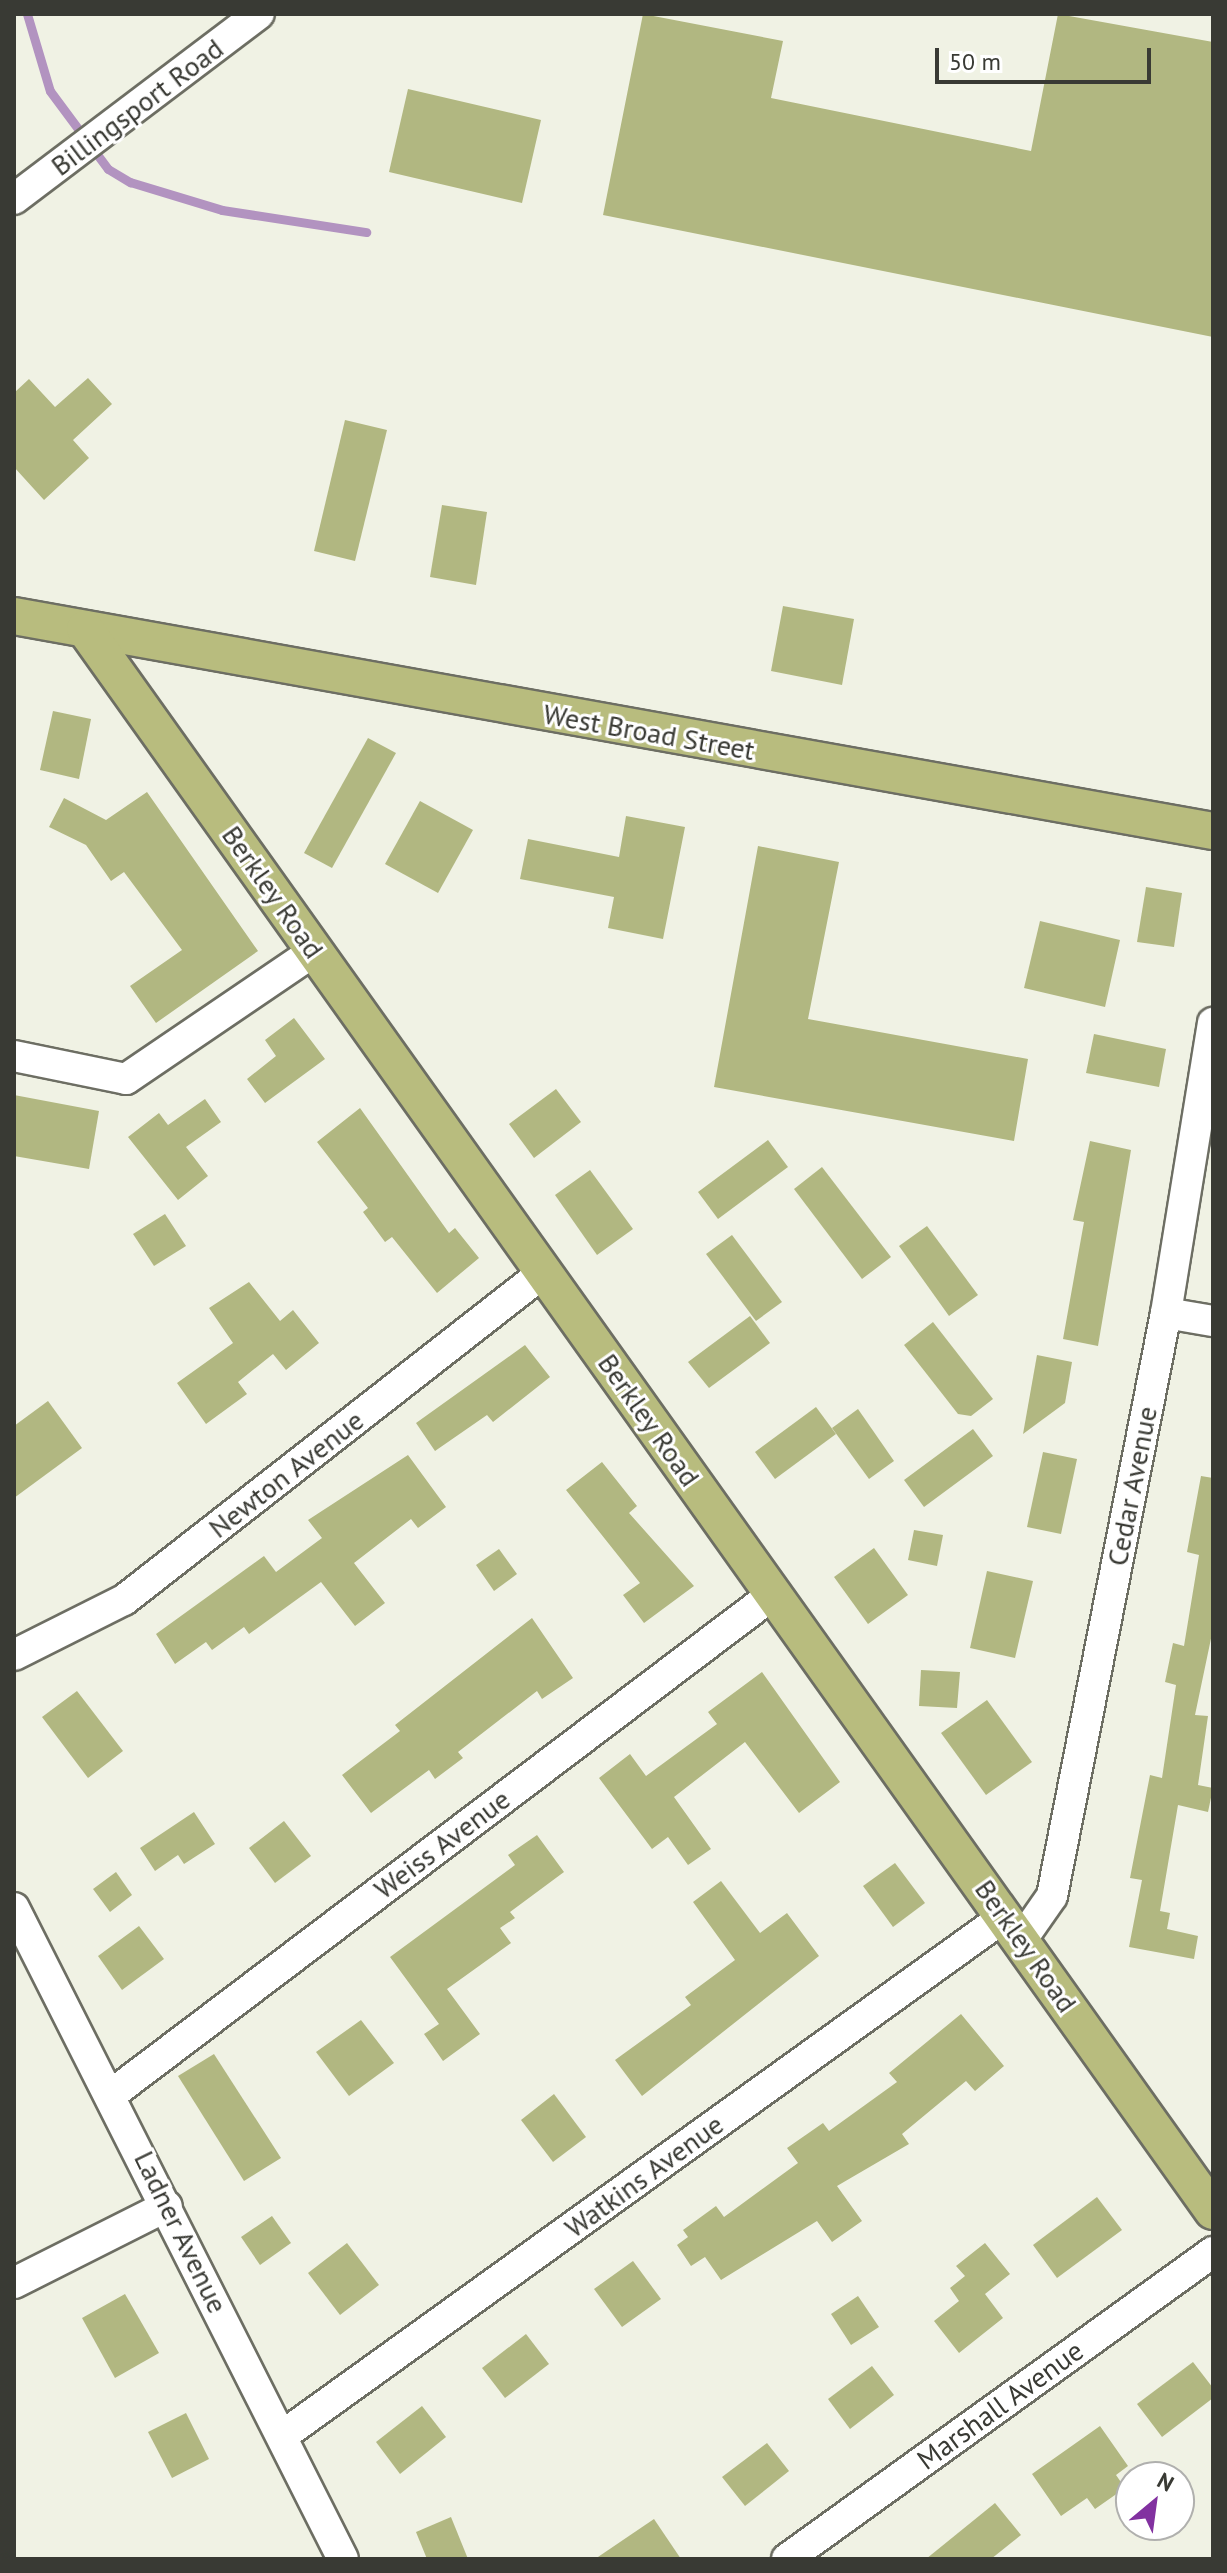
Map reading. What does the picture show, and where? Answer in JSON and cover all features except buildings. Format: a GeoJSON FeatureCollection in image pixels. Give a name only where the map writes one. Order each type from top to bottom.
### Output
{"type":"FeatureCollection","features":[{"type":"Feature","properties":{"kind":"main road","name":"West Broad Street"},"geometry":{"type":"LineString","coordinates":[[14,616],[1213,831]]}},
{"type":"Feature","properties":{"kind":"main road","name":"Berkley Road"},"geometry":{"type":"LineString","coordinates":[[85,629],[1213,2211]]}},
{"type":"Feature","properties":{"kind":"street","name":"Billingsport Road"},"geometry":{"type":"LineString","coordinates":[[14,199],[259,14]]}},
{"type":"Feature","properties":{"kind":"street"},"geometry":{"type":"LineString","coordinates":[[14,1056],[126,1079],[313,952]]}},
{"type":"Feature","properties":{"kind":"street","name":"Cedar Avenue"},"geometry":{"type":"LineString","coordinates":[[1013,1927],[1052,1896],[1166,1313],[1213,1023]]}},
{"type":"Feature","properties":{"kind":"street","name":"Newton Avenue"},"geometry":{"type":"LineString","coordinates":[[14,1655],[124,1600],[544,1272]]}},
{"type":"Feature","properties":{"kind":"street"},"geometry":{"type":"LineString","coordinates":[[1166,1313],[1213,1321]]}},
{"type":"Feature","properties":{"kind":"street","name":"Weiss Avenue"},"geometry":{"type":"LineString","coordinates":[[112,2094],[772,1595]]}},
{"type":"Feature","properties":{"kind":"street","name":"Ladner Avenue"},"geometry":{"type":"LineString","coordinates":[[14,1908],[112,2094],[343,2559]]}},
{"type":"Feature","properties":{"kind":"street","name":"Watkins Avenue"},"geometry":{"type":"LineString","coordinates":[[282,2436],[1013,1927]]}},
{"type":"Feature","properties":{"kind":"street"},"geometry":{"type":"LineString","coordinates":[[14,2283],[167,2206]]}},
{"type":"Feature","properties":{"kind":"street","name":"Marshall Avenue"},"geometry":{"type":"LineString","coordinates":[[787,2559],[1213,2252]]}},
{"type":"Feature","properties":{"kind":"waterway"},"geometry":{"type":"LineString","coordinates":[[27,14],[50,91],[108,169],[130,182],[222,210],[366,232]]}}]}
